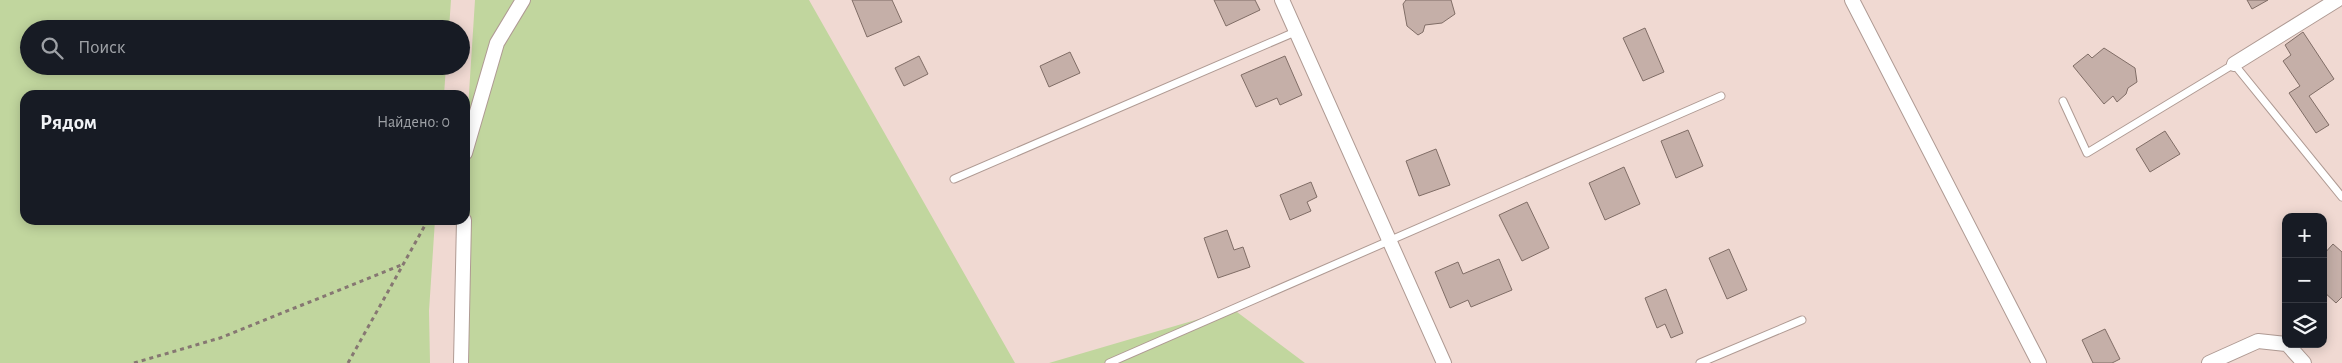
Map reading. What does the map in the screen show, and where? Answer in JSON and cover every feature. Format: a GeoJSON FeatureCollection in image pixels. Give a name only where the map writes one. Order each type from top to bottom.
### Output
{"type":"FeatureCollection","features":[{"type":"Feature","properties":{"kind":"street"},"geometry":{"type":"LineString","coordinates":[[470,136],[497,42],[523,0]]}},
{"type":"Feature","properties":{"kind":"street"},"geometry":{"type":"LineString","coordinates":[[1282,0],[1444,363]]}},
{"type":"Feature","properties":{"kind":"street"},"geometry":{"type":"LineString","coordinates":[[1852,0],[2039,363]]}},
{"type":"Feature","properties":{"kind":"street"},"geometry":{"type":"LineString","coordinates":[[2234,64],[2337,0]]}},
{"type":"Feature","properties":{"kind":"street"},"geometry":{"type":"LineString","coordinates":[[461,363],[464,225]]}},
{"type":"Feature","properties":{"kind":"street"},"geometry":{"type":"LineString","coordinates":[[2209,363],[2258,341],[2282,344]]}},
{"type":"Feature","properties":{"kind":"street"},"geometry":{"type":"LineString","coordinates":[[2290,348],[2304,363]]}},
{"type":"Feature","properties":{"kind":"lane"},"geometry":{"type":"LineString","coordinates":[[954,179],[1296,32]]}},
{"type":"Feature","properties":{"kind":"lane"},"geometry":{"type":"LineString","coordinates":[[2063,101],[2087,154],[2234,64],[2342,196]]}},
{"type":"Feature","properties":{"kind":"lane"},"geometry":{"type":"LineString","coordinates":[[1109,363],[1720,96]]}},
{"type":"Feature","properties":{"kind":"lane"},"geometry":{"type":"LineString","coordinates":[[1700,363],[1802,320]]}},
{"type":"Feature","properties":{"kind":"path"},"geometry":{"type":"LineString","coordinates":[[348,363],[425,225]]}},
{"type":"Feature","properties":{"kind":"path"},"geometry":{"type":"LineString","coordinates":[[134,363],[220,338],[404,264]]}},
{"type":"Feature","properties":{"kind":"green space"},"geometry":{"type":"Polygon","coordinates":[[[0,0],[451,0],[450,20],[20,20],[20,75],[445,75],[444,90],[20,90],[20,225],[435,225],[429,311],[430,363],[0,363],[0,0]]]}},
{"type":"Feature","properties":{"kind":"green space"},"geometry":{"type":"Polygon","coordinates":[[[475,0],[809,0],[1015,363],[468,363],[456,303],[464,225],[470,225],[469,90],[475,0]]]}},
{"type":"Feature","properties":{"kind":"green space"},"geometry":{"type":"Polygon","coordinates":[[[1233,309],[1305,363],[1049,363],[1233,309]]]}},
{"type":"Feature","properties":{"kind":"building"},"geometry":{"type":"Polygon","coordinates":[[[852,0],[892,0],[902,22],[867,37],[852,0]]]}},
{"type":"Feature","properties":{"kind":"building"},"geometry":{"type":"Polygon","coordinates":[[[1214,0],[1255,0],[1260,10],[1226,26],[1214,0]]]}},
{"type":"Feature","properties":{"kind":"building"},"geometry":{"type":"Polygon","coordinates":[[[1406,0],[1451,0],[1455,14],[1442,23],[1425,25],[1423,32],[1418,35],[1407,26],[1403,4],[1406,0]]]}},
{"type":"Feature","properties":{"kind":"building"},"geometry":{"type":"Polygon","coordinates":[[[2247,0],[2268,0],[2252,9],[2247,0]]]}},
{"type":"Feature","properties":{"kind":"building"},"geometry":{"type":"Polygon","coordinates":[[[1645,28],[1664,72],[1643,81],[1623,38],[1645,28]]]}},
{"type":"Feature","properties":{"kind":"building"},"geometry":{"type":"Polygon","coordinates":[[[2303,32],[2334,79],[2309,96],[2329,125],[2316,133],[2289,93],[2300,86],[2283,61],[2291,55],[2285,45],[2303,32]]]}},
{"type":"Feature","properties":{"kind":"building"},"geometry":{"type":"Polygon","coordinates":[[[2104,48],[2135,68],[2137,82],[2128,88],[2126,94],[2117,102],[2113,96],[2104,104],[2073,66],[2088,54],[2092,58],[2104,48]]]}},
{"type":"Feature","properties":{"kind":"building"},"geometry":{"type":"Polygon","coordinates":[[[1070,52],[1080,73],[1049,87],[1040,66],[1070,52]]]}},
{"type":"Feature","properties":{"kind":"building"},"geometry":{"type":"Polygon","coordinates":[[[919,56],[928,74],[904,86],[895,68],[919,56]]]}},
{"type":"Feature","properties":{"kind":"building"},"geometry":{"type":"Polygon","coordinates":[[[1285,56],[1302,95],[1280,105],[1277,98],[1256,107],[1241,75],[1285,56]]]}},
{"type":"Feature","properties":{"kind":"building"},"geometry":{"type":"Polygon","coordinates":[[[1688,130],[1703,166],[1676,178],[1661,141],[1688,130]]]}},
{"type":"Feature","properties":{"kind":"building"},"geometry":{"type":"Polygon","coordinates":[[[2165,131],[2180,154],[2150,172],[2136,149],[2165,131]]]}},
{"type":"Feature","properties":{"kind":"building"},"geometry":{"type":"Polygon","coordinates":[[[1436,149],[1450,185],[1419,196],[1406,161],[1436,149]]]}},
{"type":"Feature","properties":{"kind":"building"},"geometry":{"type":"Polygon","coordinates":[[[1624,167],[1640,204],[1605,220],[1589,183],[1624,167]]]}},
{"type":"Feature","properties":{"kind":"building"},"geometry":{"type":"Polygon","coordinates":[[[1311,182],[1317,197],[1307,202],[1311,211],[1290,220],[1280,195],[1311,182]]]}},
{"type":"Feature","properties":{"kind":"building"},"geometry":{"type":"Polygon","coordinates":[[[1527,202],[1549,248],[1522,261],[1499,215],[1527,202]]]}},
{"type":"Feature","properties":{"kind":"building"},"geometry":{"type":"Polygon","coordinates":[[[1227,230],[1234,250],[1243,247],[1250,267],[1218,278],[1204,238],[1227,230]]]}},
{"type":"Feature","properties":{"kind":"building"},"geometry":{"type":"Polygon","coordinates":[[[2333,244],[2342,252],[2342,297],[2336,303],[2327,295],[2327,251],[2333,244]]]}},
{"type":"Feature","properties":{"kind":"building"},"geometry":{"type":"Polygon","coordinates":[[[1729,249],[1747,290],[1727,299],[1709,258],[1729,249]]]}},
{"type":"Feature","properties":{"kind":"building"},"geometry":{"type":"Polygon","coordinates":[[[1499,259],[1512,290],[1471,307],[1468,300],[1450,308],[1435,272],[1458,262],[1463,274],[1499,259]]]}},
{"type":"Feature","properties":{"kind":"building"},"geometry":{"type":"Polygon","coordinates":[[[1666,289],[1683,333],[1671,338],[1665,324],[1657,328],[1645,298],[1666,289]]]}},
{"type":"Feature","properties":{"kind":"building"},"geometry":{"type":"Polygon","coordinates":[[[2105,329],[2120,359],[2112,363],[2093,363],[2082,340],[2105,329]]]}}]}
